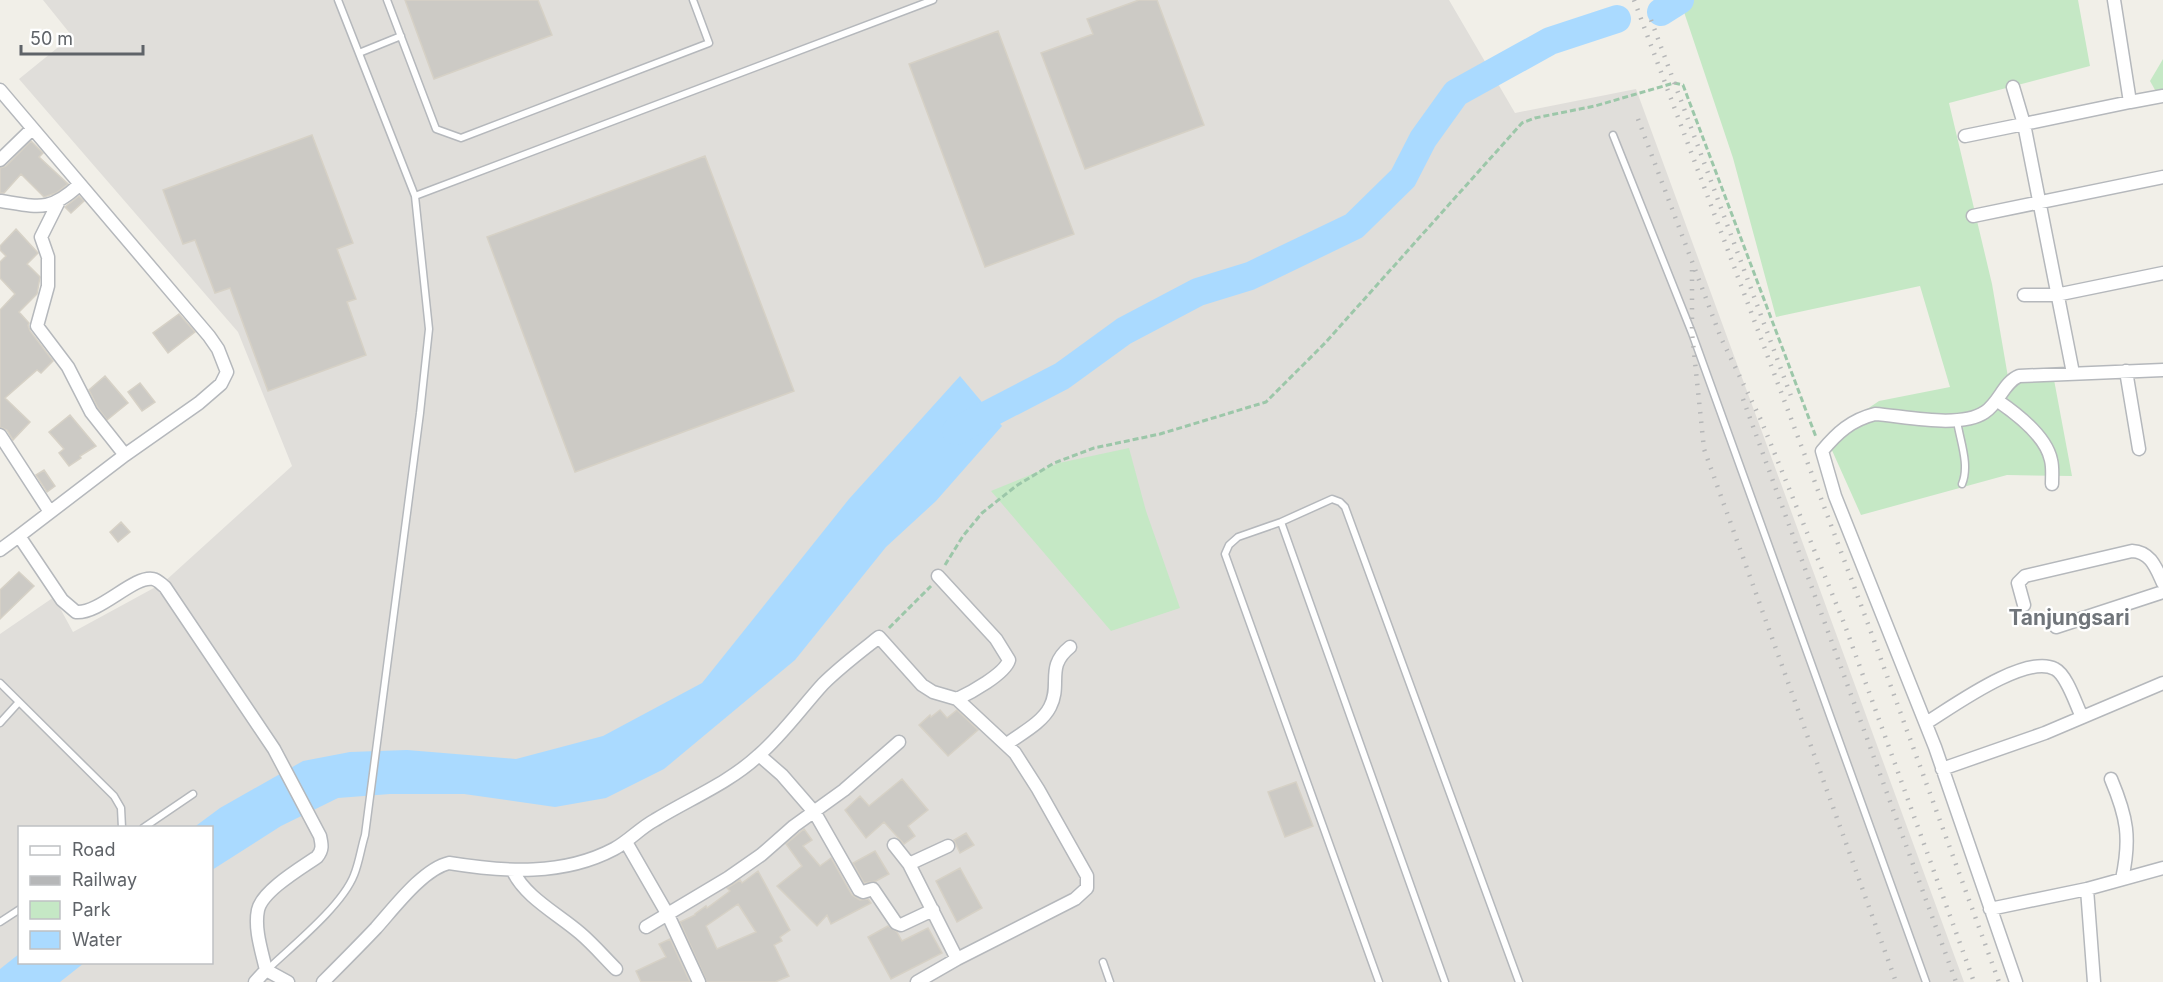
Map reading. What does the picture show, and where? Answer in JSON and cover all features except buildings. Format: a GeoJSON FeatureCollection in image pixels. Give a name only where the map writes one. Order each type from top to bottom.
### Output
{"type":"FeatureCollection","features":[{"type":"Feature","properties":{"kind":"street"},"geometry":{"type":"LineString","coordinates":[[2114,0],[2130,102]]}},
{"type":"Feature","properties":{"kind":"street"},"geometry":{"type":"LineString","coordinates":[[2013,87],[2024,124],[2073,373]]}},
{"type":"Feature","properties":{"kind":"street"},"geometry":{"type":"LineString","coordinates":[[0,90],[209,336],[218,349],[227,372],[221,384],[199,403],[125,455],[0,550]]}},
{"type":"Feature","properties":{"kind":"street"},"geometry":{"type":"LineString","coordinates":[[1965,136],[2163,96]]}},
{"type":"Feature","properties":{"kind":"street"},"geometry":{"type":"LineString","coordinates":[[0,160],[32,129]]}},
{"type":"Feature","properties":{"kind":"street"},"geometry":{"type":"LineString","coordinates":[[1973,216],[2163,177]]}},
{"type":"Feature","properties":{"kind":"street"},"geometry":{"type":"LineString","coordinates":[[1,201],[50,206],[79,185]]}},
{"type":"Feature","properties":{"kind":"street"},"geometry":{"type":"LineString","coordinates":[[59,201],[41,237],[48,257],[48,286],[37,326],[68,367],[91,412],[125,455]]}},
{"type":"Feature","properties":{"kind":"street"},"geometry":{"type":"LineString","coordinates":[[2024,296],[2056,295],[2163,273]]}},
{"type":"Feature","properties":{"kind":"street"},"geometry":{"type":"LineString","coordinates":[[2016,982],[1926,723],[1835,496],[1822,451],[1846,426],[1875,414],[1957,421],[1980,415],[1998,401],[2011,380],[2019,376],[2163,370]]}},
{"type":"Feature","properties":{"kind":"street"},"geometry":{"type":"LineString","coordinates":[[2126,371],[2139,449]]}},
{"type":"Feature","properties":{"kind":"street"},"geometry":{"type":"LineString","coordinates":[[1998,401],[2024,420],[2042,442],[2051,459],[2052,484]]}},
{"type":"Feature","properties":{"kind":"street"},"geometry":{"type":"LineString","coordinates":[[0,435],[50,512]]}},
{"type":"Feature","properties":{"kind":"street"},"geometry":{"type":"LineString","coordinates":[[19,536],[62,600],[76,612],[88,612],[144,580],[153,579],[161,583],[278,757],[316,829],[321,844],[319,854],[266,895],[259,905],[258,934],[266,970],[288,982]]}},
{"type":"Feature","properties":{"kind":"street"},"geometry":{"type":"LineString","coordinates":[[2024,605],[2018,583],[2025,576],[2132,551],[2142,553],[2152,560],[2163,583]]}},
{"type":"Feature","properties":{"kind":"street"},"geometry":{"type":"LineString","coordinates":[[938,576],[996,639],[1009,660],[1004,669],[974,691],[957,699]]}},
{"type":"Feature","properties":{"kind":"street"},"geometry":{"type":"LineString","coordinates":[[2056,627],[2163,592]]}},
{"type":"Feature","properties":{"kind":"street"},"geometry":{"type":"LineString","coordinates":[[323,982],[422,880],[441,865],[449,863],[513,871],[562,867],[593,858],[626,842],[648,824],[720,783],[759,755],[824,684],[879,637],[927,690],[957,699],[1006,744],[1029,774],[1087,876],[1087,888],[1058,910],[957,959],[917,982]]}},
{"type":"Feature","properties":{"kind":"street"},"geometry":{"type":"LineString","coordinates":[[1006,744],[1034,724],[1050,708],[1056,666],[1061,655],[1070,647]]}},
{"type":"Feature","properties":{"kind":"street"},"geometry":{"type":"LineString","coordinates":[[1926,723],[2007,675],[2038,665],[2057,669],[2064,677],[2082,717]]}},
{"type":"Feature","properties":{"kind":"street"},"geometry":{"type":"LineString","coordinates":[[1942,770],[2035,737],[2163,683]]}},
{"type":"Feature","properties":{"kind":"street"},"geometry":{"type":"LineString","coordinates":[[646,927],[728,878],[761,855],[794,825],[815,813],[899,742]]}},
{"type":"Feature","properties":{"kind":"street"},"geometry":{"type":"LineString","coordinates":[[759,755],[782,775],[815,813],[859,890],[862,892],[873,889],[896,923],[907,924],[933,910]]}},
{"type":"Feature","properties":{"kind":"street"},"geometry":{"type":"LineString","coordinates":[[2111,779],[2119,797],[2128,837],[2122,879]]}},
{"type":"Feature","properties":{"kind":"street"},"geometry":{"type":"LineString","coordinates":[[626,842],[668,915],[699,982]]}},
{"type":"Feature","properties":{"kind":"street"},"geometry":{"type":"LineString","coordinates":[[894,845],[909,864],[957,959]]}},
{"type":"Feature","properties":{"kind":"street"},"geometry":{"type":"LineString","coordinates":[[909,864],[948,846]]}},
{"type":"Feature","properties":{"kind":"street"},"geometry":{"type":"LineString","coordinates":[[1990,909],[2087,889],[2163,868]]}},
{"type":"Feature","properties":{"kind":"street"},"geometry":{"type":"LineString","coordinates":[[513,871],[518,881],[530,894],[578,931],[615,969]]}},
{"type":"Feature","properties":{"kind":"street"},"geometry":{"type":"LineString","coordinates":[[2087,889],[2094,982]]}},
{"type":"Feature","properties":{"kind":"street"},"geometry":{"type":"LineString","coordinates":[[255,982],[266,970]]}},
{"type":"Feature","properties":{"kind":"lane"},"geometry":{"type":"LineString","coordinates":[[266,970],[334,906],[345,892],[354,875],[365,835],[429,329],[415,196],[338,0]]}},
{"type":"Feature","properties":{"kind":"lane"},"geometry":{"type":"LineString","coordinates":[[387,0],[436,129],[461,138],[709,43],[693,0]]}},
{"type":"Feature","properties":{"kind":"lane"},"geometry":{"type":"LineString","coordinates":[[415,196],[933,0]]}},
{"type":"Feature","properties":{"kind":"lane"},"geometry":{"type":"LineString","coordinates":[[359,53],[400,36]]}},
{"type":"Feature","properties":{"kind":"lane"},"geometry":{"type":"LineString","coordinates":[[1613,135],[1692,333],[1926,982]]}},
{"type":"Feature","properties":{"kind":"lane"},"geometry":{"type":"LineString","coordinates":[[1957,421],[1966,466],[1966,474],[1962,483]]}},
{"type":"Feature","properties":{"kind":"lane"},"geometry":{"type":"LineString","coordinates":[[1379,982],[1225,554],[1229,545],[1238,537],[1281,522],[1332,499],[1345,507],[1519,982]]}},
{"type":"Feature","properties":{"kind":"lane"},"geometry":{"type":"LineString","coordinates":[[1281,522],[1445,982]]}},
{"type":"Feature","properties":{"kind":"lane"},"geometry":{"type":"LineString","coordinates":[[0,683],[114,796],[121,808],[122,826]]}},
{"type":"Feature","properties":{"kind":"lane"},"geometry":{"type":"LineString","coordinates":[[0,723],[20,702]]}},
{"type":"Feature","properties":{"kind":"lane"},"geometry":{"type":"LineString","coordinates":[[146,826],[193,794]]}},
{"type":"Feature","properties":{"kind":"lane"},"geometry":{"type":"LineString","coordinates":[[0,922],[18,910]]}},
{"type":"Feature","properties":{"kind":"lane"},"geometry":{"type":"LineString","coordinates":[[1103,962],[1110,982]]}},
{"type":"Feature","properties":{"kind":"path"},"geometry":{"type":"LineString","coordinates":[[879,637],[919,599],[982,513],[1039,471],[1094,448],[1161,434],[1262,403],[1273,396],[1325,343],[1522,123],[1535,118],[1595,106],[1674,83],[1683,85],[1758,288],[1822,451]]}},
{"type":"Feature","properties":{"kind":"shaded area"},"geometry":{"type":"Polygon","coordinates":[[[43,0],[1449,0],[1515,113],[1636,89],[1964,982],[0,982],[0,634],[54,597],[73,632],[163,583],[292,466],[238,332],[19,79],[72,36],[43,0]]]}},
{"type":"Feature","properties":{"kind":"green space"},"geometry":{"type":"Polygon","coordinates":[[[1680,0],[2078,0],[2090,66],[1949,103],[1992,284],[2008,377],[2052,369],[2072,476],[2007,475],[1861,515],[1826,437],[1879,401],[1950,387],[1920,286],[1776,317],[1733,158],[1680,0]]]}},
{"type":"Feature","properties":{"kind":"green space"},"geometry":{"type":"Polygon","coordinates":[[[2163,59],[2163,96],[2159,97],[2150,81],[2163,59]]]}},
{"type":"Feature","properties":{"kind":"green space"},"geometry":{"type":"Polygon","coordinates":[[[1129,448],[1146,511],[1180,608],[1111,631],[991,491],[1059,463],[1129,448]]]}},
{"type":"Feature","properties":{"kind":"water"},"geometry":{"type":"Polygon","coordinates":[[[960,376],[1002,426],[936,501],[886,547],[795,660],[664,769],[606,798],[555,807],[464,794],[390,794],[338,798],[281,826],[213,869],[213,826],[196,826],[220,808],[303,761],[350,752],[407,750],[516,759],[603,736],[702,683],[849,499],[960,376]]]}},
{"type":"Feature","properties":{"kind":"water"},"geometry":{"type":"Polygon","coordinates":[[[18,955],[18,964],[83,964],[60,982],[0,982],[0,969],[18,955]]]}},
{"type":"Feature","properties":{"kind":"waterway"},"geometry":{"type":"LineString","coordinates":[[1661,12],[1680,0]]}},
{"type":"Feature","properties":{"kind":"waterway"},"geometry":{"type":"LineString","coordinates":[[956,431],[1062,376],[1124,331],[1198,292],[1250,276],[1354,226],[1403,178],[1423,139],[1456,93],[1550,41],[1617,19]]}},
{"type":"Feature","properties":{"kind":"railway"},"geometry":{"type":"LineString","coordinates":[[1634,0],[1864,613],[1999,982]]}},
{"type":"Feature","properties":{"kind":"railway"},"geometry":{"type":"LineString","coordinates":[[1651,20],[1791,396]]}},
{"type":"Feature","properties":{"kind":"railway"},"geometry":{"type":"LineString","coordinates":[[1638,119],[1721,338],[1761,420],[1844,623],[1974,982]]}},
{"type":"Feature","properties":{"kind":"railway"},"geometry":{"type":"LineString","coordinates":[[1692,270],[1692,333],[1704,449],[1896,982]]}},
{"type":"Feature","properties":{"kind":"railway"},"geometry":{"type":"LineString","coordinates":[[1743,399],[1956,982]]}},
{"type":"Feature","properties":{"kind":"district","name":"Tanjungsari"},"geometry":{"type":"Point","coordinates":[2069,618]}}]}
